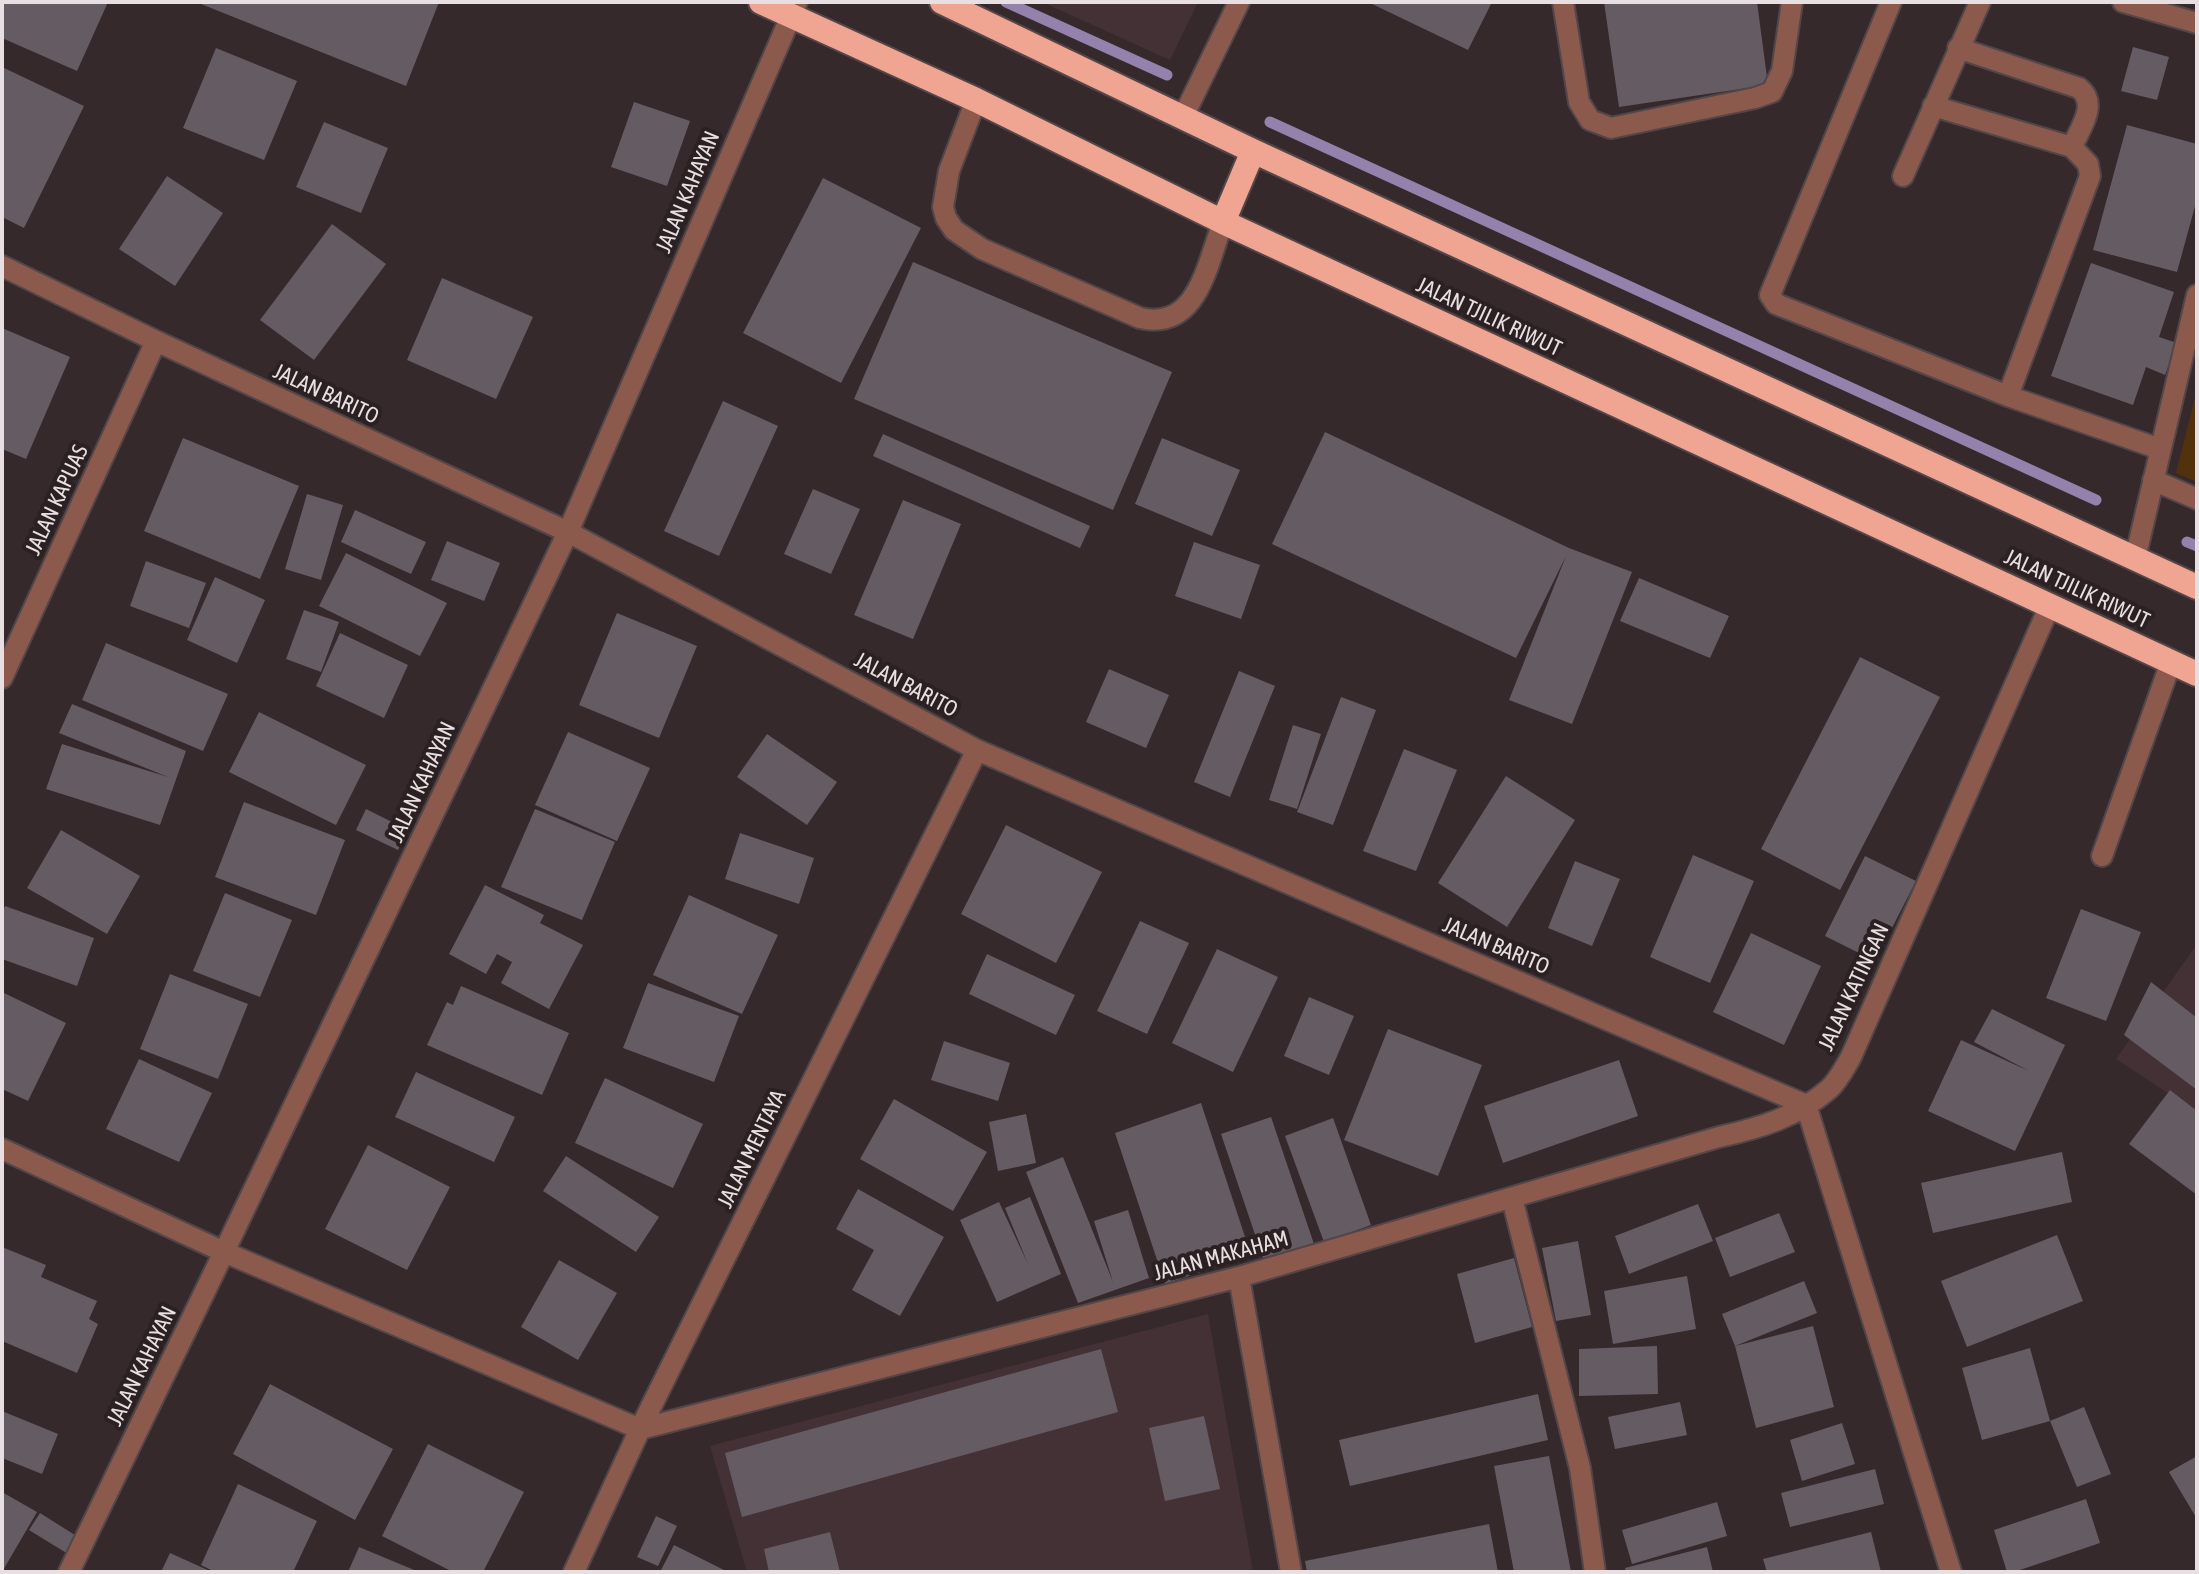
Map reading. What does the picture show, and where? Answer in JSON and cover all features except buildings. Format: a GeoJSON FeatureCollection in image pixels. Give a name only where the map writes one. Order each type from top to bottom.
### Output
{"type":"FeatureCollection","features":[{"type":"Feature","properties":{"kind":"highway","name":"JALAN TJILIK RIWUT"},"geometry":{"type":"LineString","coordinates":[[761,2],[793,8],[1223,222],[2197,674]]}},
{"type":"Feature","properties":{"kind":"highway"},"geometry":{"type":"LineString","coordinates":[[942,2],[1253,151],[2197,587]]}},
{"type":"Feature","properties":{"kind":"highway"},"geometry":{"type":"LineString","coordinates":[[1223,222],[1253,151]]}},
{"type":"Feature","properties":{"kind":"street"},"geometry":{"type":"LineString","coordinates":[[1183,117],[1239,2]]}},
{"type":"Feature","properties":{"kind":"street"},"geometry":{"type":"LineString","coordinates":[[1563,2],[1579,102],[1590,120],[1611,128],[1772,92],[1782,71],[1792,2]]}},
{"type":"Feature","properties":{"kind":"street"},"geometry":{"type":"LineString","coordinates":[[1891,2],[1770,295],[1776,304],[2008,396],[2160,449]]}},
{"type":"Feature","properties":{"kind":"street"},"geometry":{"type":"LineString","coordinates":[[1903,176],[1980,2]]}},
{"type":"Feature","properties":{"kind":"street"},"geometry":{"type":"LineString","coordinates":[[2123,2],[2197,23]]}},
{"type":"Feature","properties":{"kind":"street","name":"JALAN KAHAYAN"},"geometry":{"type":"LineString","coordinates":[[69,1572],[568,532],[793,8]]}},
{"type":"Feature","properties":{"kind":"street"},"geometry":{"type":"LineString","coordinates":[[1958,48],[2079,88],[2087,94],[2090,106],[2072,147]]}},
{"type":"Feature","properties":{"kind":"street"},"geometry":{"type":"LineString","coordinates":[[976,100],[949,171],[943,207],[954,230],[982,249],[1140,318],[1156,322],[1171,319],[1183,311],[1196,293],[1223,222]]}},
{"type":"Feature","properties":{"kind":"street"},"geometry":{"type":"LineString","coordinates":[[1933,106],[2072,147],[2088,164],[2090,176],[2008,396]]}},
{"type":"Feature","properties":{"kind":"street","name":"JALAN BARITO"},"geometry":{"type":"LineString","coordinates":[[2,266],[568,532],[977,750],[1806,1105]]}},
{"type":"Feature","properties":{"kind":"street"},"geometry":{"type":"LineString","coordinates":[[2135,559],[2197,295]]}},
{"type":"Feature","properties":{"kind":"street","name":"JALAN KAPUAS"},"geometry":{"type":"LineString","coordinates":[[2,678],[156,341]]}},
{"type":"Feature","properties":{"kind":"street"},"geometry":{"type":"LineString","coordinates":[[2153,480],[2197,499]]}},
{"type":"Feature","properties":{"kind":"street","name":"JALAN KATINGAN"},"geometry":{"type":"LineString","coordinates":[[1806,1105],[1832,1087],[1851,1057],[2050,605]]}},
{"type":"Feature","properties":{"kind":"street"},"geometry":{"type":"LineString","coordinates":[[2102,856],[2171,662]]}},
{"type":"Feature","properties":{"kind":"street","name":"JALAN MENTAYA"},"geometry":{"type":"LineString","coordinates":[[574,1572],[640,1429],[977,750]]}},
{"type":"Feature","properties":{"kind":"street"},"geometry":{"type":"LineString","coordinates":[[1806,1105],[1951,1572]]}},
{"type":"Feature","properties":{"kind":"street","name":"JALAN MAKAHAM"},"geometry":{"type":"LineString","coordinates":[[640,1429],[1239,1277],[1719,1137],[1765,1127],[1806,1105]]}},
{"type":"Feature","properties":{"kind":"street"},"geometry":{"type":"LineString","coordinates":[[2,1149],[224,1252],[640,1429]]}},
{"type":"Feature","properties":{"kind":"street"},"geometry":{"type":"LineString","coordinates":[[1512,1198],[1580,1468],[1595,1572]]}},
{"type":"Feature","properties":{"kind":"street"},"geometry":{"type":"LineString","coordinates":[[1239,1277],[1291,1572]]}},
{"type":"Feature","properties":{"kind":"shaded area"},"geometry":{"type":"Polygon","coordinates":[[[1042,2],[1198,2],[1170,60],[1042,2]]]}},
{"type":"Feature","properties":{"kind":"shaded area"},"geometry":{"type":"Polygon","coordinates":[[[2197,390],[2197,482],[2176,473],[2197,390]]]}},
{"type":"Feature","properties":{"kind":"shaded area"},"geometry":{"type":"Polygon","coordinates":[[[2197,944],[2197,1112],[2116,1059],[2197,944]]]}},
{"type":"Feature","properties":{"kind":"shaded area"},"geometry":{"type":"Polygon","coordinates":[[[1208,1314],[1253,1572],[747,1572],[710,1446],[1208,1314]]]}},
{"type":"Feature","properties":{"kind":"waterway"},"geometry":{"type":"LineString","coordinates":[[1006,2],[1167,75]]}},
{"type":"Feature","properties":{"kind":"waterway"},"geometry":{"type":"LineString","coordinates":[[1270,122],[2096,500]]}},
{"type":"Feature","properties":{"kind":"waterway"},"geometry":{"type":"LineString","coordinates":[[2187,542],[2197,546]]}}]}
